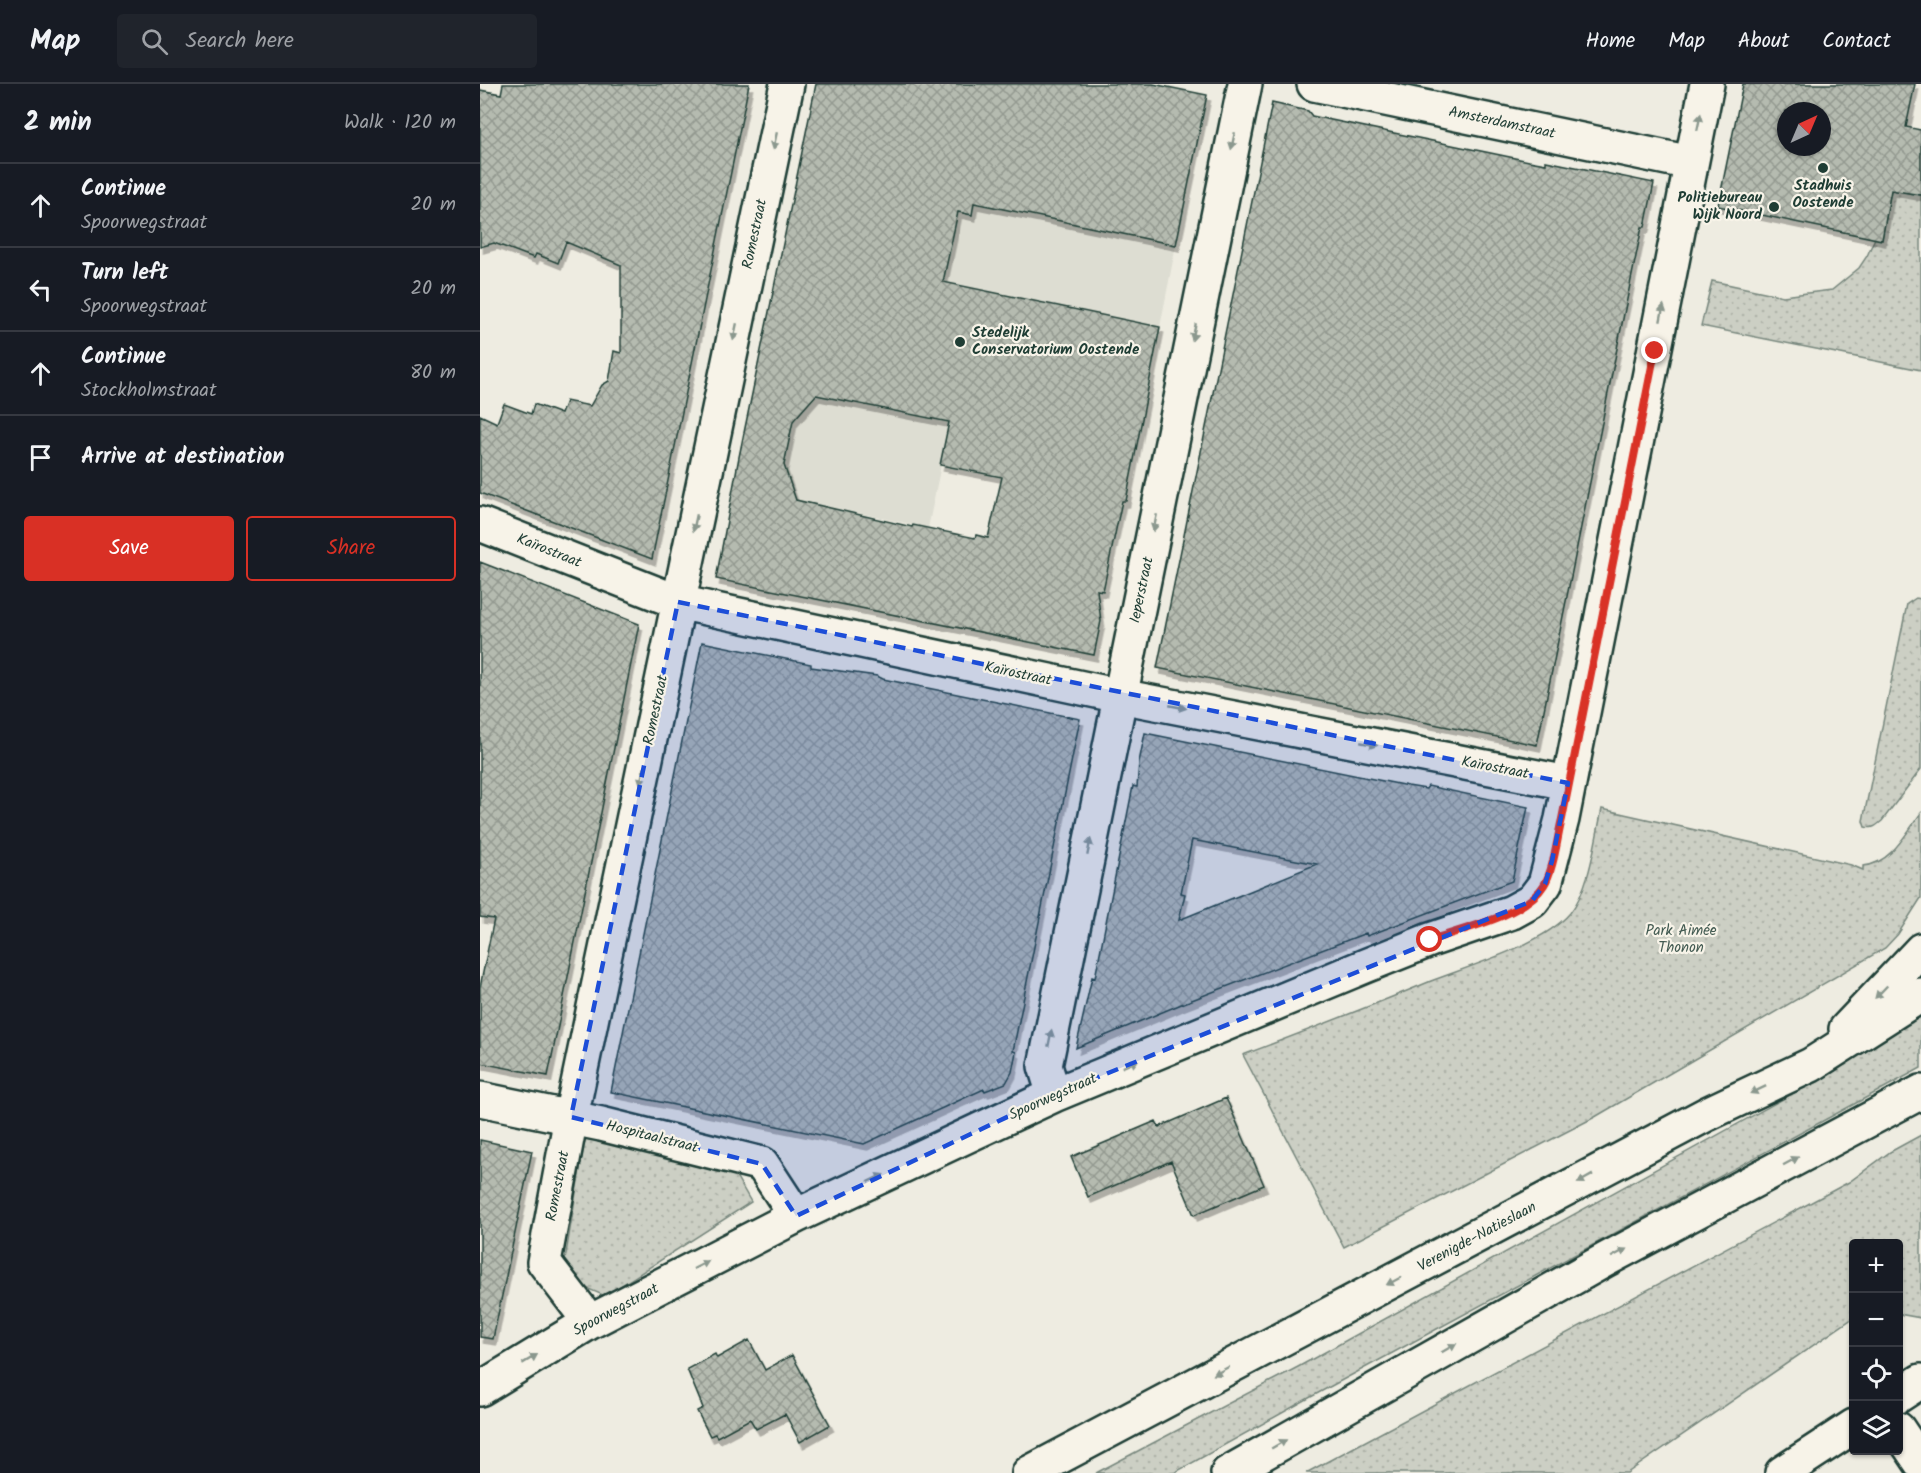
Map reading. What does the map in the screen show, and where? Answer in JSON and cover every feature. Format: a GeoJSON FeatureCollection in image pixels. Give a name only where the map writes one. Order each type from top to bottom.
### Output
{"type":"FeatureCollection","features":[{"type":"Feature","properties":{"kind":"street","name":"Romestraat"},"geometry":{"type":"LineString","coordinates":[[590,1322],[544,1262],[571,1118],[787,84]]}},
{"type":"Feature","properties":{"kind":"street","name":"Ieperstraat"},"geometry":{"type":"LineString","coordinates":[[1054,1095],[1045,1066],[1245,84]]}},
{"type":"Feature","properties":{"kind":"street","name":"Amsterdamstraat"},"geometry":{"type":"LineString","coordinates":[[1314,84],[1691,163]]}},
{"type":"Feature","properties":{"kind":"street","name":"Spoorwegstraat"},"geometry":{"type":"LineString","coordinates":[[480,1389],[590,1322],[796,1216],[1054,1095],[1430,940],[1512,912],[1532,901],[1545,884],[1552,861],[1707,84]]}},
{"type":"Feature","properties":{"kind":"street","name":"Kaïrostraat"},"geometry":{"type":"LineString","coordinates":[[480,524],[678,602],[1120,696],[1568,783]]}},
{"type":"Feature","properties":{"kind":"street"},"geometry":{"type":"LineString","coordinates":[[1811,1065],[1921,950]]}},
{"type":"Feature","properties":{"kind":"street","name":"Verenigde-Natieslaan"},"geometry":{"type":"LineString","coordinates":[[1029,1473],[1707,1114],[1811,1065],[1921,996]]}},
{"type":"Feature","properties":{"kind":"street"},"geometry":{"type":"LineString","coordinates":[[1228,1473],[1605,1260],[1921,1092]]}},
{"type":"Feature","properties":{"kind":"street","name":"Hospitaalstraat"},"geometry":{"type":"LineString","coordinates":[[480,1099],[571,1118],[762,1164],[796,1216]]}},
{"type":"Feature","properties":{"kind":"street"},"geometry":{"type":"LineString","coordinates":[[1903,1393],[1921,1381]]}},
{"type":"Feature","properties":{"kind":"street"},"geometry":{"type":"LineString","coordinates":[[1782,1473],[1849,1429]]}},
{"type":"Feature","properties":{"kind":"street"},"geometry":{"type":"LineString","coordinates":[[1903,1436],[1921,1463]]}},
{"type":"Feature","properties":{"kind":"highlighted area"},"geometry":{"type":"Polygon","coordinates":[[[678,602],[1568,783],[1545,884],[1532,901],[1054,1095],[796,1216],[762,1164],[571,1117],[678,602]]]}},
{"type":"Feature","properties":{"kind":"shaded area","name":"Stedelijk Conservatorium Oostende"},"geometry":{"type":"Polygon","coordinates":[[[807,127],[887,143],[1176,245],[1126,501],[941,465],[928,528],[796,500],[737,465],[807,127]]]}},
{"type":"Feature","properties":{"kind":"green space"},"geometry":{"type":"Polygon","coordinates":[[[1891,190],[1921,195],[1921,370],[1701,326],[1712,281],[1783,296],[1832,290],[1859,268],[1875,238],[1882,239],[1891,190]]]}},
{"type":"Feature","properties":{"kind":"green space"},"geometry":{"type":"Polygon","coordinates":[[[1916,598],[1921,599],[1921,769],[1882,821],[1874,827],[1865,827],[1863,821],[1907,604],[1916,598]]]}},
{"type":"Feature","properties":{"kind":"green space","name":"Park Aimée Thonon"},"geometry":{"type":"Polygon","coordinates":[[[1602,809],[1851,865],[1863,870],[1863,866],[1882,860],[1890,854],[1921,813],[1921,898],[1898,934],[1885,948],[1595,1117],[1344,1247],[1243,1055],[1505,953],[1543,935],[1570,913],[1577,903],[1591,864],[1602,809]]]}},
{"type":"Feature","properties":{"kind":"green space"},"geometry":{"type":"Polygon","coordinates":[[[1921,1015],[1921,1068],[1174,1473],[1096,1473],[1298,1367],[1839,1068],[1921,1015]]]}},
{"type":"Feature","properties":{"kind":"green space"},"geometry":{"type":"Polygon","coordinates":[[[1921,1135],[1921,1318],[1903,1315],[1903,1239],[1849,1239],[1849,1321],[1627,1473],[1306,1473],[1849,1182],[1890,1152],[1921,1135]]]}},
{"type":"Feature","properties":{"kind":"green space"},"geometry":{"type":"Polygon","coordinates":[[[585,1138],[732,1169],[751,1202],[605,1296],[579,1285],[565,1260],[585,1138]]]}},
{"type":"Feature","properties":{"kind":"building"},"geometry":{"type":"Polygon","coordinates":[[[503,84],[749,84],[652,559],[480,493],[480,415],[497,423],[504,404],[531,414],[534,404],[561,414],[566,401],[590,406],[602,385],[609,381],[614,351],[621,353],[621,265],[566,242],[558,263],[536,254],[534,258],[494,243],[480,247],[480,90],[501,94],[503,84]]]}},
{"type":"Feature","properties":{"kind":"building"},"geometry":{"type":"Polygon","coordinates":[[[816,84],[1153,84],[1207,95],[1176,245],[974,203],[972,215],[958,212],[943,282],[1160,327],[1126,501],[1122,501],[1103,591],[1097,590],[1101,621],[1094,655],[716,579],[816,84]],[[816,395],[793,421],[784,465],[796,500],[912,527],[913,525],[975,538],[976,535],[988,538],[1002,477],[940,465],[949,422],[816,395]]]}},
{"type":"Feature","properties":{"kind":"building","name":"Stadhuis Oostende"},"geometry":{"type":"Polygon","coordinates":[[[1743,84],[1915,84],[1906,127],[1921,130],[1921,195],[1891,190],[1882,240],[1718,206],[1743,84]]]}},
{"type":"Feature","properties":{"kind":"building"},"geometry":{"type":"Polygon","coordinates":[[[1272,103],[1308,111],[1312,116],[1529,161],[1546,164],[1546,161],[1654,183],[1645,227],[1642,227],[1537,745],[1157,668],[1272,103]]]}},
{"type":"Feature","properties":{"kind":"building"},"geometry":{"type":"Polygon","coordinates":[[[480,562],[639,624],[548,1076],[480,1063],[480,987],[494,919],[480,917],[480,562]]]}},
{"type":"Feature","properties":{"kind":"building"},"geometry":{"type":"Polygon","coordinates":[[[702,642],[811,664],[811,667],[877,676],[1080,719],[1013,1051],[1016,1052],[1012,1072],[1006,1083],[985,1091],[984,1089],[864,1144],[611,1092],[702,642]]]}},
{"type":"Feature","properties":{"kind":"building"},"geometry":{"type":"Polygon","coordinates":[[[1145,733],[1408,786],[1426,789],[1428,786],[1528,807],[1512,881],[1367,936],[1366,933],[1184,1003],[1076,1048],[1092,977],[1095,978],[1133,786],[1137,787],[1145,733]],[[1192,840],[1181,893],[1185,894],[1179,920],[1317,864],[1192,840]]]}},
{"type":"Feature","properties":{"kind":"building"},"geometry":{"type":"Polygon","coordinates":[[[1226,1098],[1264,1185],[1194,1215],[1171,1161],[1088,1197],[1071,1157],[1156,1121],[1159,1127],[1226,1098]]]}},
{"type":"Feature","properties":{"kind":"building"},"geometry":{"type":"Polygon","coordinates":[[[480,1140],[532,1151],[493,1339],[480,1337],[480,1140]]]}},
{"type":"Feature","properties":{"kind":"building"},"geometry":{"type":"Polygon","coordinates":[[[749,1340],[765,1370],[792,1355],[830,1425],[800,1442],[785,1414],[756,1429],[750,1419],[717,1437],[715,1434],[710,1436],[697,1411],[703,1408],[687,1369],[715,1354],[717,1358],[749,1340]]]}},
{"type":"Feature","properties":{"kind":"place","name":"Stadhuis Oostende"},"geometry":{"type":"Point","coordinates":[1823,168]}},
{"type":"Feature","properties":{"kind":"place","name":"Politiebureau Wijk Noord"},"geometry":{"type":"Point","coordinates":[1774,207]}},
{"type":"Feature","properties":{"kind":"place","name":"Stedelijk Conservatorium Oostende"},"geometry":{"type":"Point","coordinates":[960,342]}},
{"type":"Feature","properties":{"kind":"route"},"geometry":{"type":"LineString","coordinates":[[1430,940],[1512,912],[1532,901],[1545,884],[1562,819],[1655,351]]}}]}
